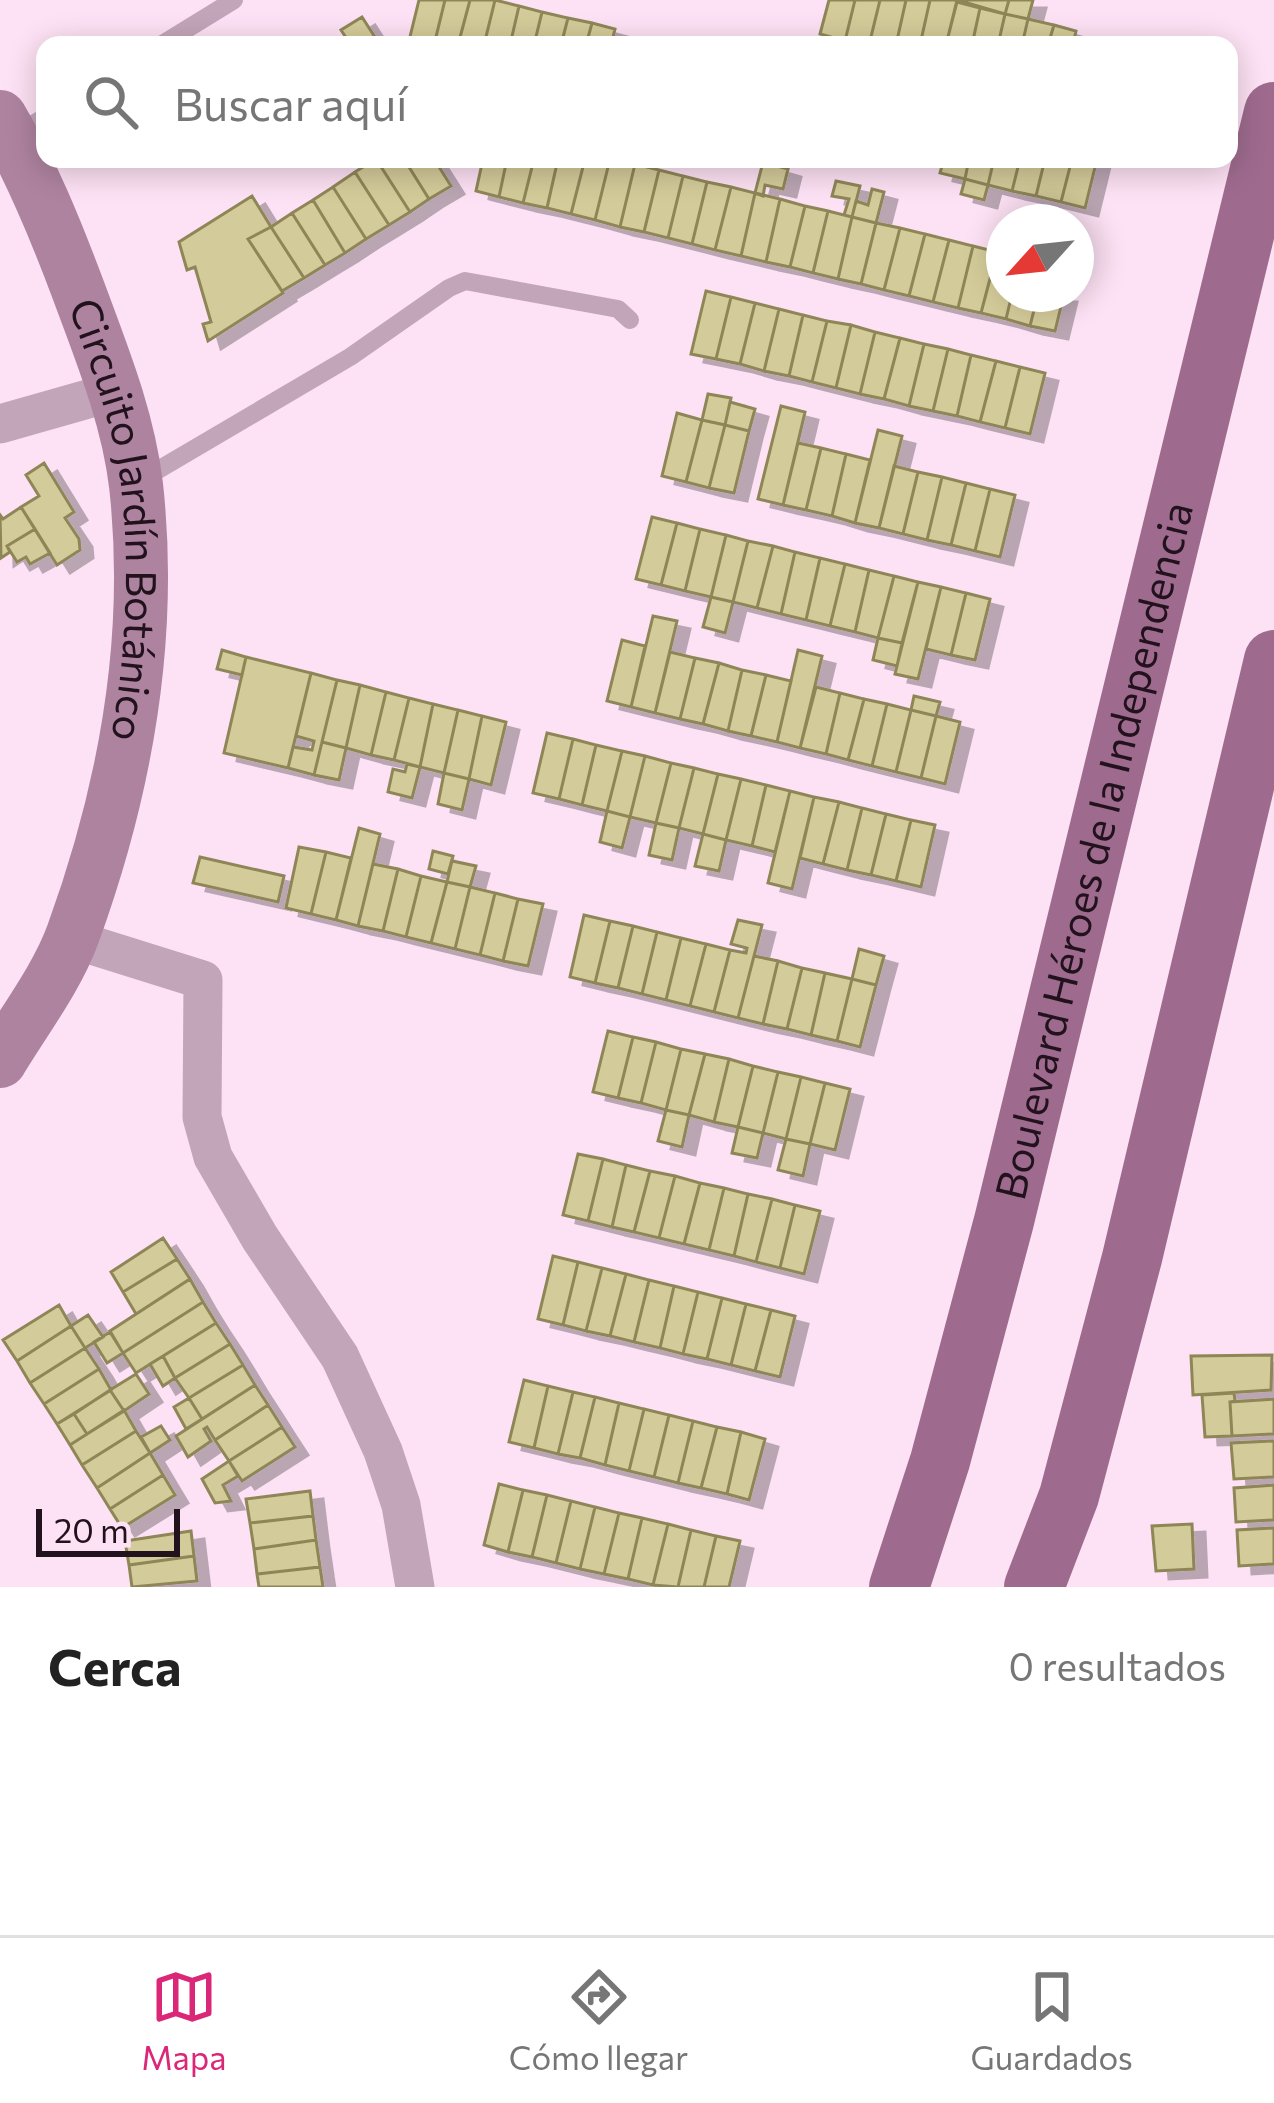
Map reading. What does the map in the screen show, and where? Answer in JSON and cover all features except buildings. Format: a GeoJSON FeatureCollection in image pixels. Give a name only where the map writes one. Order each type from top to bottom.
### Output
{"type":"FeatureCollection","features":[{"type":"Feature","properties":{"kind":"main road","name":"Boulevard Héroes de la Independencia"},"geometry":{"type":"LineString","coordinates":[[899,1587],[940,1461],[1004,1221],[1274,112]]}},
{"type":"Feature","properties":{"kind":"main road"},"geometry":{"type":"LineString","coordinates":[[1034,1587],[1069,1496],[1132,1258],[1274,660]]}},
{"type":"Feature","properties":{"kind":"street","name":"Circuito Jardín Botánico"},"geometry":{"type":"LineString","coordinates":[[0,1061],[71,938],[124,763],[141,594],[135,483],[116,391],[19,123]]}},
{"type":"Feature","properties":{"kind":"street"},"geometry":{"type":"LineString","coordinates":[[0,424],[116,391]]}},
{"type":"Feature","properties":{"kind":"street"},"geometry":{"type":"LineString","coordinates":[[71,938],[203,980],[202,1117],[213,1157],[340,1358],[383,1451],[401,1505],[415,1587]]}},
{"type":"Feature","properties":{"kind":"lane"},"geometry":{"type":"LineString","coordinates":[[176,36],[234,0]]}},
{"type":"Feature","properties":{"kind":"lane"},"geometry":{"type":"LineString","coordinates":[[135,483],[350,357],[465,281],[618,309],[630,320]]}}]}
